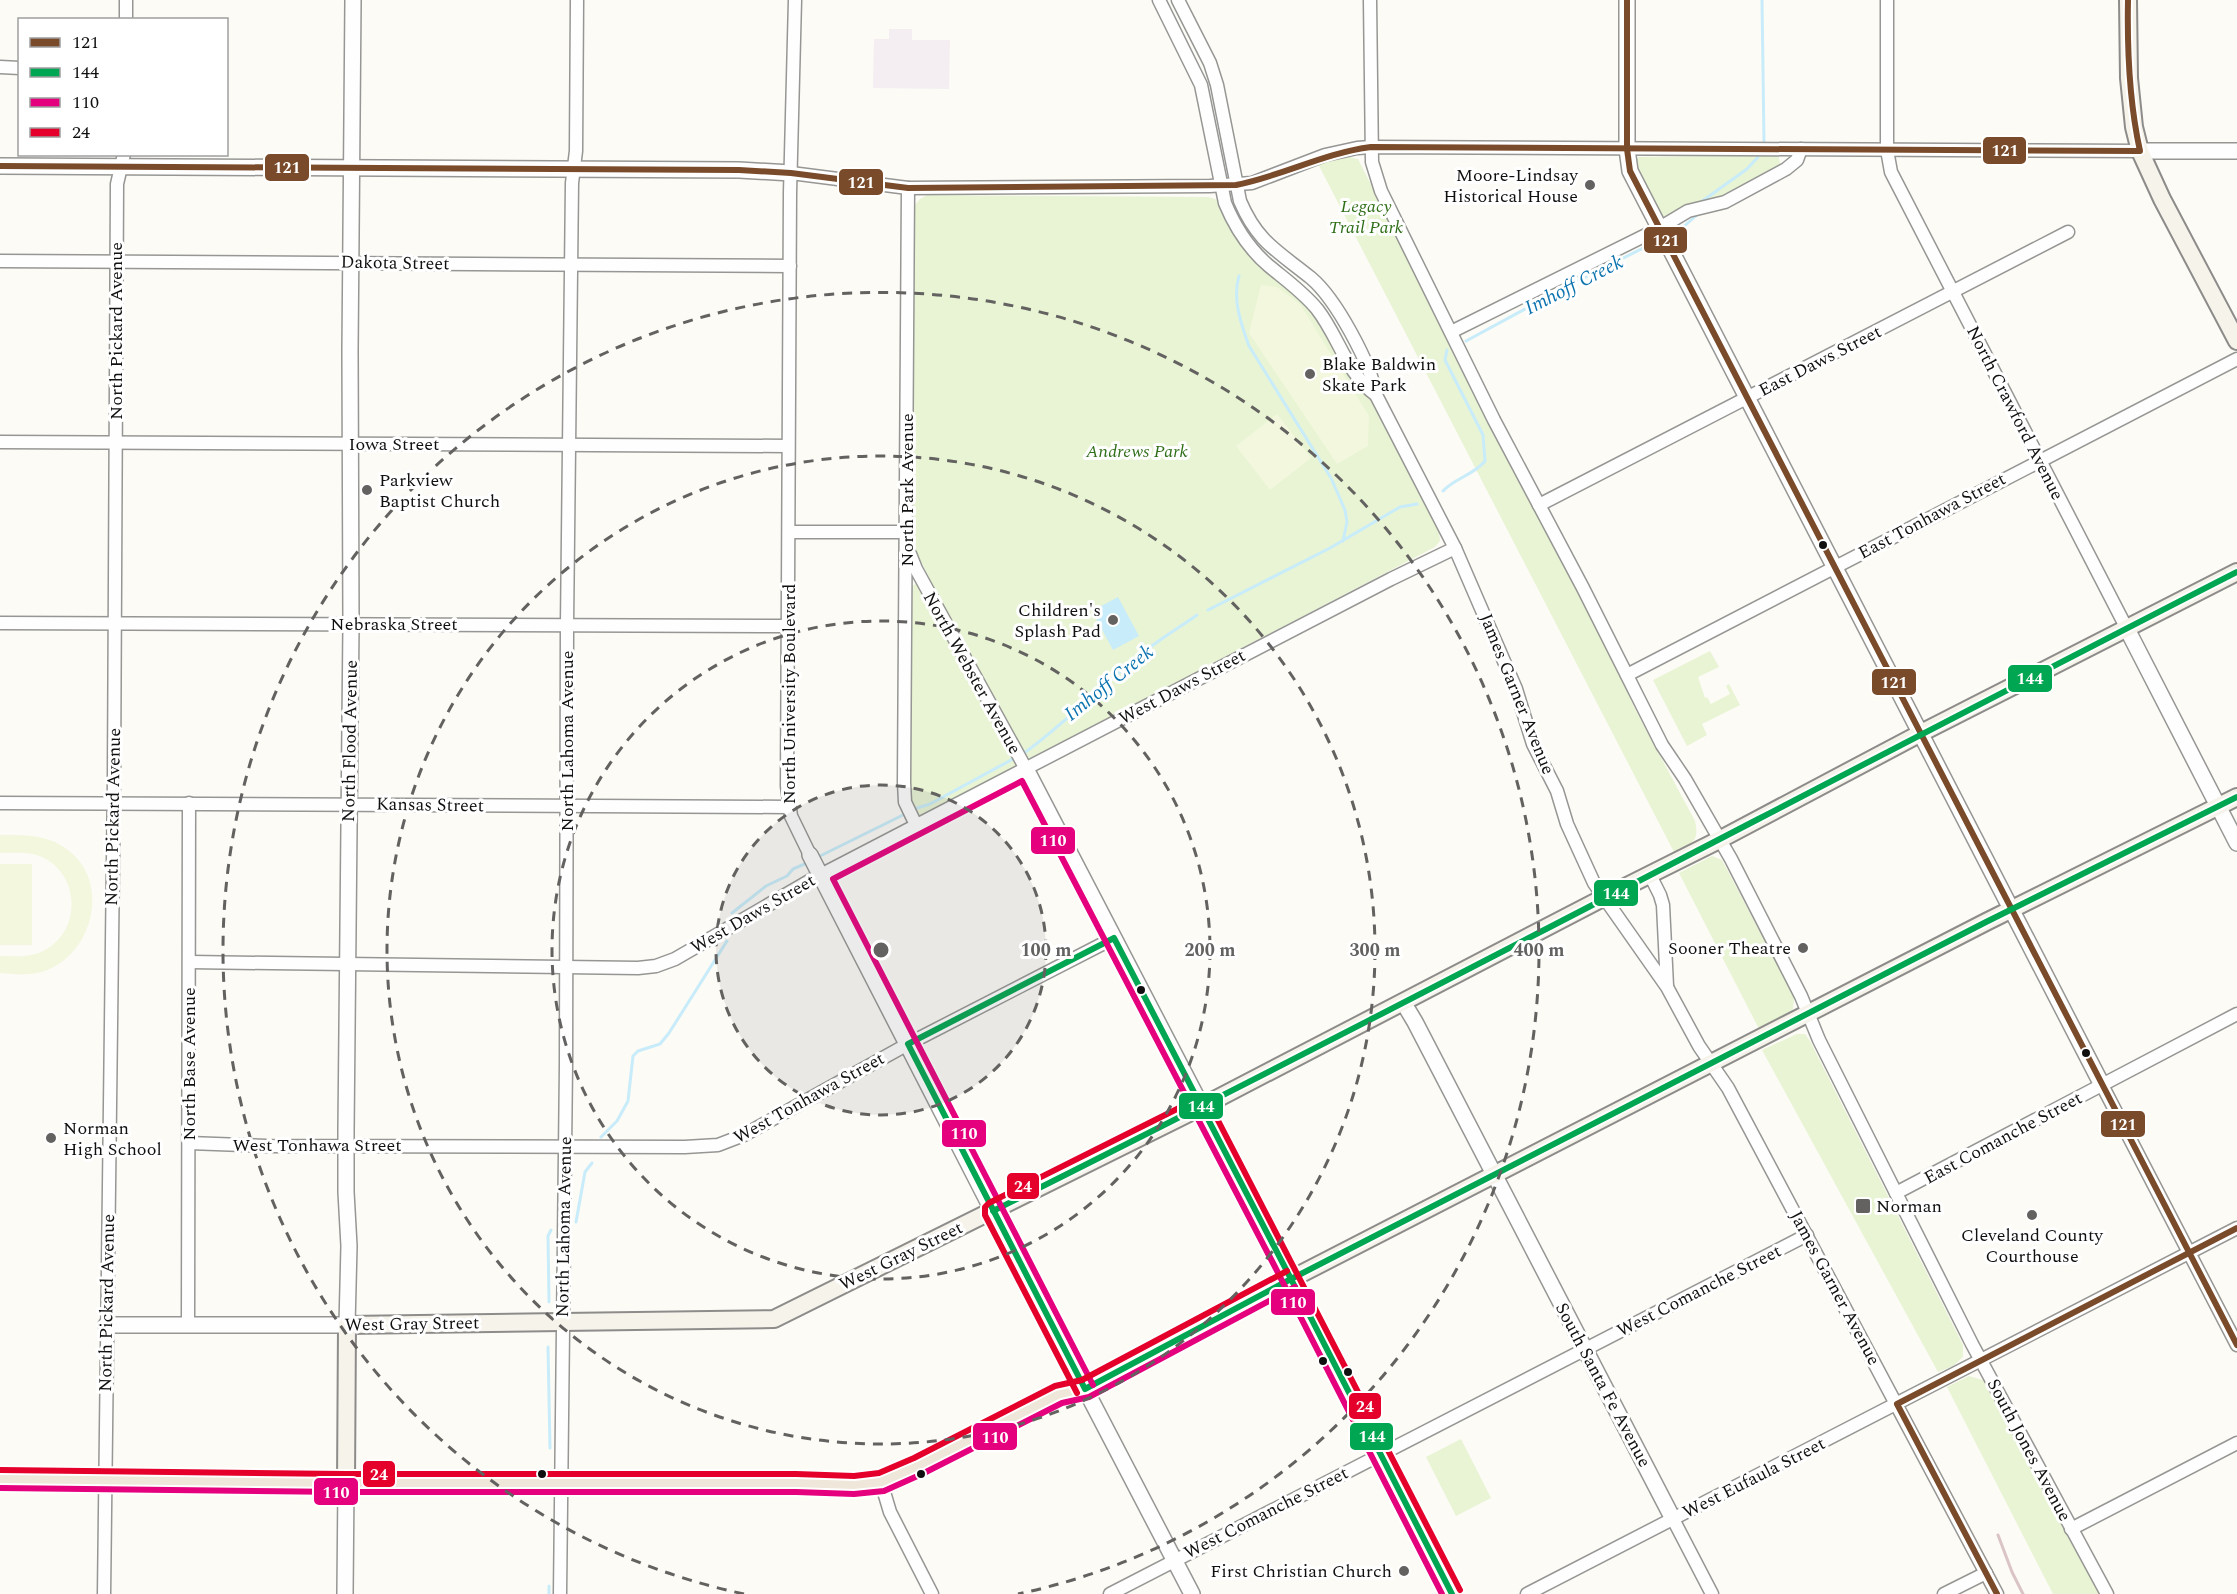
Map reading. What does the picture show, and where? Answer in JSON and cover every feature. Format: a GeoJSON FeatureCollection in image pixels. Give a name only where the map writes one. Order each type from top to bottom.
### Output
{"type":"FeatureCollection","features":[{"type":"Feature","properties":{"kind":"main road"},"geometry":{"type":"LineString","coordinates":[[2128,0],[2129,78],[2134,127],[2140,151],[2162,199],[2237,341]]}},
{"type":"Feature","properties":{"kind":"main road","name":"West Gray Street"},"geometry":{"type":"LineString","coordinates":[[347,1325],[774,1319],[1201,1107],[2126,627],[2237,572]]}},
{"type":"Feature","properties":{"kind":"main road"},"geometry":{"type":"LineString","coordinates":[[0,1479],[854,1485],[881,1482],[918,1466],[1059,1394],[1085,1389],[1291,1280],[2012,909],[2237,797]]}},
{"type":"Feature","properties":{"kind":"main road","name":"North Flood Avenue"},"geometry":{"type":"LineString","coordinates":[[346,1483],[347,1325]]}},
{"type":"Feature","properties":{"kind":"street"},"geometry":{"type":"LineString","coordinates":[[126,0],[126,18]]}},
{"type":"Feature","properties":{"kind":"street","name":"North Flood Avenue"},"geometry":{"type":"LineString","coordinates":[[347,1325],[349,1246],[346,1144],[351,624],[353,0]]}},
{"type":"Feature","properties":{"kind":"street","name":"North Lahoma Avenue"},"geometry":{"type":"LineString","coordinates":[[560,1594],[566,1147],[567,625],[577,0]]}},
{"type":"Feature","properties":{"kind":"street","name":"North University Boulevard"},"geometry":{"type":"LineString","coordinates":[[795,0],[788,446],[788,807],[797,832],[1192,1594]]}},
{"type":"Feature","properties":{"kind":"street","name":"James Garner Avenue"},"geometry":{"type":"LineString","coordinates":[[1159,0],[1201,85],[1225,202],[1241,234],[1268,265],[1308,298],[1319,312],[1345,361],[1358,378],[1376,395]]}},
{"type":"Feature","properties":{"kind":"street","name":"James Garner Avenue"},"geometry":{"type":"LineString","coordinates":[[1178,0],[1210,63],[1217,85],[1236,185],[1246,215],[1274,251],[1322,289],[1337,309],[1369,371],[1376,395],[1455,548],[1516,689],[1533,744],[1557,791],[1567,824],[1594,883],[1667,987],[1699,1046],[1728,1088],[1997,1594]]}},
{"type":"Feature","properties":{"kind":"street","name":"South Jones Avenue"},"geometry":{"type":"LineString","coordinates":[[1370,0],[1371,147],[1372,162],[1381,191],[1662,745],[1731,860],[1801,996],[1819,1040],[1981,1361],[2107,1594]]}},
{"type":"Feature","properties":{"kind":"street"},"geometry":{"type":"LineString","coordinates":[[1627,0],[1627,149],[1630,171],[2237,1345]]}},
{"type":"Feature","properties":{"kind":"street","name":"North Crawford Avenue"},"geometry":{"type":"LineString","coordinates":[[1887,0],[1887,150],[1888,162],[1895,182],[2237,843]]}},
{"type":"Feature","properties":{"kind":"street"},"geometry":{"type":"LineString","coordinates":[[0,67],[18,68]]}},
{"type":"Feature","properties":{"kind":"street"},"geometry":{"type":"LineString","coordinates":[[0,166],[122,161],[353,168],[739,170],[791,173],[908,188],[1222,186],[1252,183],[1325,155],[1371,147],[2237,151]]}},
{"type":"Feature","properties":{"kind":"street"},"geometry":{"type":"LineString","coordinates":[[1451,332],[1663,236],[1688,211],[1725,202],[1786,169],[1797,160],[1801,149]]}},
{"type":"Feature","properties":{"kind":"street","name":"North Pickard Avenue"},"geometry":{"type":"LineString","coordinates":[[104,1594],[114,802],[117,184],[122,161]]}},
{"type":"Feature","properties":{"kind":"street","name":"North Park Avenue"},"geometry":{"type":"LineString","coordinates":[[908,188],[904,782],[905,802],[916,825]]}},
{"type":"Feature","properties":{"kind":"street","name":"East Daws Street"},"geometry":{"type":"LineString","coordinates":[[1539,505],[2068,232]]}},
{"type":"Feature","properties":{"kind":"street","name":"Dakota Street"},"geometry":{"type":"LineString","coordinates":[[0,261],[790,266]]}},
{"type":"Feature","properties":{"kind":"street","name":"East Tonhawa Street"},"geometry":{"type":"LineString","coordinates":[[1627,675],[2237,359]]}},
{"type":"Feature","properties":{"kind":"street","name":"Iowa Street"},"geometry":{"type":"LineString","coordinates":[[0,442],[788,446]]}},
{"type":"Feature","properties":{"kind":"street"},"geometry":{"type":"LineString","coordinates":[[789,532],[906,538]]}},
{"type":"Feature","properties":{"kind":"street","name":"North Webster Avenue"},"geometry":{"type":"LineString","coordinates":[[906,538],[916,569],[1026,769],[1452,1594]]}},
{"type":"Feature","properties":{"kind":"street","name":"West Daws Street"},"geometry":{"type":"LineString","coordinates":[[190,962],[638,968],[666,962],[816,865],[916,825],[1455,548]]}},
{"type":"Feature","properties":{"kind":"street","name":"Nebraska Street"},"geometry":{"type":"LineString","coordinates":[[0,623],[788,626]]}},
{"type":"Feature","properties":{"kind":"street","name":"Kansas Street"},"geometry":{"type":"LineString","coordinates":[[0,802],[788,807]]}},
{"type":"Feature","properties":{"kind":"street","name":"North Base Avenue"},"geometry":{"type":"LineString","coordinates":[[188,1324],[189,803]]}},
{"type":"Feature","properties":{"kind":"street","name":"James Garner Avenue"},"geometry":{"type":"LineString","coordinates":[[1650,875],[1659,891],[1663,905],[1667,987]]}},
{"type":"Feature","properties":{"kind":"street","name":"West Tonhawa Street"},"geometry":{"type":"LineString","coordinates":[[189,1143],[266,1146],[346,1144],[566,1147],[718,1145],[744,1135],[908,1044],[1114,938]]}},
{"type":"Feature","properties":{"kind":"street","name":"South Santa Fe Avenue"},"geometry":{"type":"LineString","coordinates":[[1403,1002],[1712,1594]]}},
{"type":"Feature","properties":{"kind":"street","name":"East Comanche Street"},"geometry":{"type":"LineString","coordinates":[[1896,1194],[2237,1014]]}},
{"type":"Feature","properties":{"kind":"street","name":"West Eufaula Street"},"geometry":{"type":"LineString","coordinates":[[1527,1594],[2237,1228]]}},
{"type":"Feature","properties":{"kind":"street","name":"West Comanche Street"},"geometry":{"type":"LineString","coordinates":[[1110,1594],[1807,1235]]}},
{"type":"Feature","properties":{"kind":"street","name":"West Gray Street"},"geometry":{"type":"LineString","coordinates":[[106,1325],[347,1325]]}},
{"type":"Feature","properties":{"kind":"street"},"geometry":{"type":"LineString","coordinates":[[2071,1529],[2237,1443]]}},
{"type":"Feature","properties":{"kind":"street"},"geometry":{"type":"LineString","coordinates":[[881,1482],[890,1512],[932,1594]]}},
{"type":"Feature","properties":{"kind":"street"},"geometry":{"type":"LineString","coordinates":[[345,1594],[346,1483]]}},
{"type":"Feature","properties":{"kind":"street"},"geometry":{"type":"LineString","coordinates":[[1944,1594],[1986,1573]]}},
{"type":"Feature","properties":{"kind":"shaded area"},"geometry":{"type":"Polygon","coordinates":[[[889,29],[912,29],[912,40],[950,40],[949,89],[873,88],[874,39],[889,39],[889,29]]]}},
{"type":"Feature","properties":{"kind":"green space"},"geometry":{"type":"Polygon","coordinates":[[[1774,155],[1779,157],[1780,164],[1777,168],[1708,202],[1692,203],[1664,217],[1660,215],[1638,170],[1636,160],[1639,157],[1774,155]]]}},
{"type":"Feature","properties":{"kind":"green space","name":"Legacy Trail Park"},"geometry":{"type":"Polygon","coordinates":[[[1349,157],[1358,159],[1616,666],[1634,707],[1695,821],[1696,834],[1693,841],[1674,852],[1318,164],[1349,157]]]}},
{"type":"Feature","properties":{"kind":"green space","name":"Andrews Park"},"geometry":{"type":"Polygon","coordinates":[[[927,195],[1209,197],[1220,201],[1308,304],[1355,380],[1371,398],[1439,531],[1440,541],[1435,547],[1031,758],[1026,757],[969,655],[917,554],[913,530],[914,206],[927,195]]]}},
{"type":"Feature","properties":{"kind":"green space","name":"Blake Baldwin Skate Park"},"geometry":{"type":"Polygon","coordinates":[[[1261,285],[1277,287],[1300,304],[1369,416],[1368,446],[1337,464],[1249,333],[1261,285]]]}},
{"type":"Feature","properties":{"kind":"green space"},"geometry":{"type":"Polygon","coordinates":[[[1277,414],[1311,458],[1270,490],[1236,446],[1277,414]]]}},
{"type":"Feature","properties":{"kind":"green space"},"geometry":{"type":"Polygon","coordinates":[[[917,583],[1017,766],[920,816],[910,797],[911,587],[917,583]]]}},
{"type":"Feature","properties":{"kind":"green space"},"geometry":{"type":"Polygon","coordinates":[[[1710,651],[1719,667],[1698,677],[1705,698],[1707,697],[1711,704],[1730,694],[1726,686],[1729,684],[1740,705],[1702,724],[1707,735],[1687,746],[1653,680],[1710,651]]]}},
{"type":"Feature","properties":{"kind":"green space"},"geometry":{"type":"Polygon","coordinates":[[[0,835],[32,836],[55,842],[78,859],[88,876],[92,894],[91,913],[86,931],[76,948],[62,961],[40,973],[0,973],[0,956],[34,954],[45,950],[58,940],[71,914],[68,886],[61,873],[51,862],[37,855],[0,853],[0,835]]]}},
{"type":"Feature","properties":{"kind":"green space"},"geometry":{"type":"Polygon","coordinates":[[[1712,856],[1722,860],[1794,997],[1793,1009],[1786,1016],[1759,1029],[1679,873],[1712,856]]]}},
{"type":"Feature","properties":{"kind":"green space"},"geometry":{"type":"Polygon","coordinates":[[[0,864],[32,864],[32,945],[0,945],[0,864]]]}},
{"type":"Feature","properties":{"kind":"green space"},"geometry":{"type":"Polygon","coordinates":[[[1797,1034],[1805,1034],[1810,1041],[1963,1345],[1963,1357],[1953,1366],[1938,1372],[1762,1050],[1797,1034]]]}},
{"type":"Feature","properties":{"kind":"green space"},"geometry":{"type":"Polygon","coordinates":[[[1969,1376],[1983,1380],[1988,1385],[2100,1594],[2053,1594],[1947,1387],[1969,1376]]]}},
{"type":"Feature","properties":{"kind":"green space"},"geometry":{"type":"Polygon","coordinates":[[[1461,1439],[1491,1498],[1456,1516],[1426,1457],[1461,1439]]]}},
{"type":"Feature","properties":{"kind":"water","name":"Children's Splash Pad"},"geometry":{"type":"Polygon","coordinates":[[[1118,597],[1139,636],[1113,650],[1092,611],[1118,597]]]}},
{"type":"Feature","properties":{"kind":"waterway","name":"Imhoff Creek"},"geometry":{"type":"LineString","coordinates":[[1762,0],[1764,141]]}},
{"type":"Feature","properties":{"kind":"waterway","name":"Imhoff Creek"},"geometry":{"type":"LineString","coordinates":[[1701,202],[1747,169],[1758,157]]}},
{"type":"Feature","properties":{"kind":"waterway","name":"Imhoff Creek"},"geometry":{"type":"LineString","coordinates":[[1670,235],[1681,229],[1698,214]]}},
{"type":"Feature","properties":{"kind":"waterway","name":"Imhoff Creek"},"geometry":{"type":"LineString","coordinates":[[1466,341],[1661,239]]}},
{"type":"Feature","properties":{"kind":"waterway"},"geometry":{"type":"LineString","coordinates":[[1239,276],[1237,302],[1240,320],[1249,346],[1331,478],[1345,510],[1347,522],[1343,541]]}},
{"type":"Feature","properties":{"kind":"waterway","name":"Imhoff Creek"},"geometry":{"type":"LineString","coordinates":[[1443,491],[1485,461],[1483,435],[1445,360],[1447,350]]}},
{"type":"Feature","properties":{"kind":"waterway","name":"Imhoff Creek"},"geometry":{"type":"LineString","coordinates":[[1208,610],[1330,548],[1400,507],[1417,504]]}},
{"type":"Feature","properties":{"kind":"waterway","name":"Imhoff Creek"},"geometry":{"type":"LineString","coordinates":[[1023,754],[1141,654],[1197,615]]}},
{"type":"Feature","properties":{"kind":"waterway","name":"Imhoff Creek"},"geometry":{"type":"LineString","coordinates":[[917,808],[930,804],[1013,759]]}},
{"type":"Feature","properties":{"kind":"waterway","name":"Imhoff Creek"},"geometry":{"type":"LineString","coordinates":[[816,858],[903,815]]}},
{"type":"Feature","properties":{"kind":"waterway","name":"Imhoff Creek"},"geometry":{"type":"LineString","coordinates":[[732,913],[766,886],[807,863]]}},
{"type":"Feature","properties":{"kind":"waterway","name":"Imhoff Creek"},"geometry":{"type":"LineString","coordinates":[[601,1137],[617,1121],[628,1101],[633,1056],[638,1051],[660,1044],[669,1033],[727,941]]}},
{"type":"Feature","properties":{"kind":"waterway","name":"Imhoff Creek"},"geometry":{"type":"LineString","coordinates":[[576,1222],[585,1172],[592,1163]]}},
{"type":"Feature","properties":{"kind":"waterway","name":"Imhoff Creek"},"geometry":{"type":"LineString","coordinates":[[549,1302],[548,1236],[551,1230]]}},
{"type":"Feature","properties":{"kind":"waterway","name":"Imhoff Creek"},"geometry":{"type":"LineString","coordinates":[[548,1347],[550,1448]]}},
{"type":"Feature","properties":{"kind":"waterway","name":"Imhoff Creek"},"geometry":{"type":"LineString","coordinates":[[549,1586],[549,1594]]}},
{"type":"Feature","properties":{"kind":"railway"},"geometry":{"type":"LineString","coordinates":[[1998,1535],[2023,1594]]}},
{"type":"Feature","properties":{"kind":"transit line","name":"121"},"geometry":{"type":"LineString","coordinates":[[1627,0],[1627,149],[1630,171],[2237,1345]]}},
{"type":"Feature","properties":{"kind":"transit line","name":"121"},"geometry":{"type":"LineString","coordinates":[[0,166],[739,170],[791,173],[908,188],[1236,185],[1337,154],[1371,147],[2140,151],[2133,113],[2130,76],[2128,0]]}},
{"type":"Feature","properties":{"kind":"transit line","name":"144"},"geometry":{"type":"LineString","coordinates":[[993,1211],[1305,1053],[2237,572]]}},
{"type":"Feature","properties":{"kind":"transit line","name":"110"},"geometry":{"type":"LineString","coordinates":[[1093,1385],[833,879],[1022,781],[1442,1594]]}},
{"type":"Feature","properties":{"kind":"transit line","name":"144"},"geometry":{"type":"LineString","coordinates":[[1291,1279],[1986,922],[2237,797]]}},
{"type":"Feature","properties":{"kind":"transit line","name":"144"},"geometry":{"type":"LineString","coordinates":[[1114,938],[1291,1279],[1085,1389],[908,1044],[1114,938]]}},
{"type":"Feature","properties":{"kind":"transit line","name":"24"},"geometry":{"type":"LineString","coordinates":[[1077,1393],[985,1215],[985,1207],[1197,1099],[1205,1099],[1460,1590]]}},
{"type":"Feature","properties":{"kind":"transit line","name":"121"},"geometry":{"type":"LineString","coordinates":[[1997,1594],[1897,1404],[2237,1228]]}},
{"type":"Feature","properties":{"kind":"transit line","name":"24"},"geometry":{"type":"LineString","coordinates":[[0,1470],[854,1476],[879,1473],[914,1458],[1055,1386],[1082,1380],[1287,1271]]}},
{"type":"Feature","properties":{"kind":"transit line","name":"144"},"geometry":{"type":"LineString","coordinates":[[1291,1279],[1452,1594]]}},
{"type":"Feature","properties":{"kind":"transit line","name":"110"},"geometry":{"type":"LineString","coordinates":[[0,1488],[854,1494],[884,1491],[1062,1403],[1089,1397],[1295,1287]]}},
{"type":"Feature","properties":{"kind":"place","name":"Moore-Lindsay Historical House"},"geometry":{"type":"Point","coordinates":[1590,185]}},
{"type":"Feature","properties":{"kind":"place","name":"Blake Baldwin Skate Park"},"geometry":{"type":"Point","coordinates":[1310,374]}},
{"type":"Feature","properties":{"kind":"place","name":"Parkview Baptist Church"},"geometry":{"type":"Point","coordinates":[367,490]}},
{"type":"Feature","properties":{"kind":"place","name":"Children's Splash Pad"},"geometry":{"type":"Point","coordinates":[1113,620]}},
{"type":"Feature","properties":{"kind":"place","name":"Sooner Theatre"},"geometry":{"type":"Point","coordinates":[1803,948]}},
{"type":"Feature","properties":{"kind":"place","name":"Norman High School"},"geometry":{"type":"Point","coordinates":[51,1138]}},
{"type":"Feature","properties":{"kind":"place","name":"Norman"},"geometry":{"type":"Point","coordinates":[1863,1206]}},
{"type":"Feature","properties":{"kind":"place","name":"Cleveland County Courthouse"},"geometry":{"type":"Point","coordinates":[2032,1215]}},
{"type":"Feature","properties":{"kind":"place","name":"First Christian Church"},"geometry":{"type":"Point","coordinates":[1404,1571]}}]}
